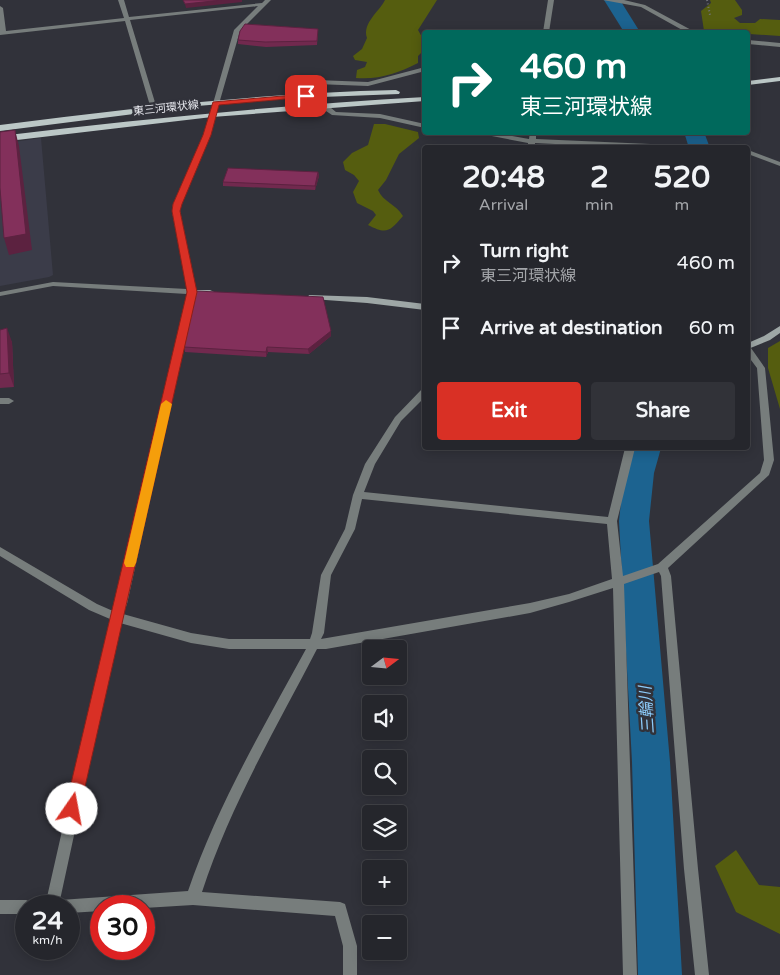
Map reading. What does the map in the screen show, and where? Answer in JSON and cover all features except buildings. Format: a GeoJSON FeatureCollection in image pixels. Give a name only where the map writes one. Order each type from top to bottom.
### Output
{"type":"FeatureCollection","features":[{"type":"Feature","properties":{"kind":"main road"},"geometry":{"type":"LineString","coordinates":[[750,85],[780,79]]}},
{"type":"Feature","properties":{"kind":"main road"},"geometry":{"type":"LineString","coordinates":[[750,85],[780,85]]}},
{"type":"Feature","properties":{"kind":"main road","name":"東三河環状線"},"geometry":{"type":"LineString","coordinates":[[0,128],[154,109],[306,96],[422,92]]}},
{"type":"Feature","properties":{"kind":"main road","name":"東三河環状線"},"geometry":{"type":"LineString","coordinates":[[0,139],[212,114],[325,104],[422,99]]}},
{"type":"Feature","properties":{"kind":"street"},"geometry":{"type":"LineString","coordinates":[[120,0],[154,109]]}},
{"type":"Feature","properties":{"kind":"street"},"geometry":{"type":"LineString","coordinates":[[546,30],[551,0]]}},
{"type":"Feature","properties":{"kind":"street"},"geometry":{"type":"LineString","coordinates":[[606,0],[626,1],[649,8],[672,24],[687,30]]}},
{"type":"Feature","properties":{"kind":"street"},"geometry":{"type":"LineString","coordinates":[[0,8],[1,32],[266,2]]}},
{"type":"Feature","properties":{"kind":"street"},"geometry":{"type":"LineString","coordinates":[[54,895],[116,617],[121,604],[192,292],[176,211],[207,135],[237,30],[266,2]]}},
{"type":"Feature","properties":{"kind":"street"},"geometry":{"type":"LineString","coordinates":[[750,42],[780,45]]}},
{"type":"Feature","properties":{"kind":"street"},"geometry":{"type":"LineString","coordinates":[[306,96],[305,89],[309,84],[316,82],[368,84],[422,70]]}},
{"type":"Feature","properties":{"kind":"street"},"geometry":{"type":"LineString","coordinates":[[325,104],[328,110],[334,114],[380,116],[422,125]]}},
{"type":"Feature","properties":{"kind":"street"},"geometry":{"type":"LineString","coordinates":[[488,135],[531,144],[582,145]]}},
{"type":"Feature","properties":{"kind":"street"},"geometry":{"type":"LineString","coordinates":[[750,153],[780,164]]}},
{"type":"Feature","properties":{"kind":"street"},"geometry":{"type":"LineString","coordinates":[[0,294],[53,284],[222,293]]}},
{"type":"Feature","properties":{"kind":"street"},"geometry":{"type":"LineString","coordinates":[[301,296],[367,300],[422,307]]}},
{"type":"Feature","properties":{"kind":"street"},"geometry":{"type":"LineString","coordinates":[[750,347],[767,338],[780,328]]}},
{"type":"Feature","properties":{"kind":"street"},"geometry":{"type":"LineString","coordinates":[[0,551],[62,589],[116,617],[191,638],[229,644],[326,644],[530,608],[569,598],[659,569],[764,475],[768,460],[761,368],[750,351]]}},
{"type":"Feature","properties":{"kind":"street"},"geometry":{"type":"LineString","coordinates":[[193,898],[208,853],[231,801],[314,644],[318,633],[326,575],[350,529],[358,495],[370,464],[398,419],[422,394]]}},
{"type":"Feature","properties":{"kind":"street"},"geometry":{"type":"LineString","coordinates":[[630,450],[612,521],[620,580],[630,975]]}},
{"type":"Feature","properties":{"kind":"street"},"geometry":{"type":"LineString","coordinates":[[358,495],[612,521]]}},
{"type":"Feature","properties":{"kind":"street"},"geometry":{"type":"LineString","coordinates":[[659,569],[666,576],[702,975]]}},
{"type":"Feature","properties":{"kind":"street"},"geometry":{"type":"LineString","coordinates":[[80,905],[193,898],[340,909],[350,946],[350,975]]}},
{"type":"Feature","properties":{"kind":"street"},"geometry":{"type":"LineString","coordinates":[[0,907],[15,907]]}},
{"type":"Feature","properties":{"kind":"path"},"geometry":{"type":"LineString","coordinates":[[707,0],[710,15]]}},
{"type":"Feature","properties":{"kind":"shaded area"},"geometry":{"type":"Polygon","coordinates":[[[41,138],[53,275],[0,286],[0,144],[41,138]]]}},
{"type":"Feature","properties":{"kind":"green space"},"geometry":{"type":"Polygon","coordinates":[[[385,0],[437,0],[418,30],[422,37],[422,52],[418,56],[418,63],[380,77],[356,78],[357,70],[365,67],[367,62],[355,60],[353,56],[362,49],[367,38],[367,27],[385,0]]]}},
{"type":"Feature","properties":{"kind":"green space"},"geometry":{"type":"Polygon","coordinates":[[[710,0],[735,0],[742,10],[742,15],[734,18],[740,23],[755,23],[760,19],[780,20],[780,36],[750,34],[750,30],[704,30],[701,11],[711,3],[710,0]]]}},
{"type":"Feature","properties":{"kind":"green space"},"geometry":{"type":"Polygon","coordinates":[[[374,124],[385,124],[418,132],[419,138],[399,154],[386,180],[378,190],[403,216],[395,225],[384,231],[368,225],[376,215],[373,211],[357,203],[353,192],[359,181],[354,175],[345,170],[343,162],[352,153],[368,145],[374,124]]]}},
{"type":"Feature","properties":{"kind":"green space"},"geometry":{"type":"Polygon","coordinates":[[[780,341],[780,409],[768,368],[768,348],[780,341]]]}},
{"type":"Feature","properties":{"kind":"green space"},"geometry":{"type":"Polygon","coordinates":[[[736,850],[759,885],[780,887],[780,934],[736,912],[715,866],[736,850]]]}},
{"type":"Feature","properties":{"kind":"waterway","name":"三輪川"},"geometry":{"type":"LineString","coordinates":[[612,0],[631,30]]}},
{"type":"Feature","properties":{"kind":"waterway","name":"三輪川"},"geometry":{"type":"LineString","coordinates":[[695,135],[699,145]]}},
{"type":"Feature","properties":{"kind":"waterway","name":"三輪川"},"geometry":{"type":"LineString","coordinates":[[646,450],[639,473],[634,521],[651,762],[660,975]]}},
{"type":"Feature","properties":{"kind":"slow traffic"},"geometry":{"type":"LineString","coordinates":[[130,563],[166,404]]}},
{"type":"Feature","properties":{"kind":"route"},"geometry":{"type":"LineString","coordinates":[[72,809],[192,292],[176,211],[178,204],[207,135],[216,104],[306,96]]}}]}
